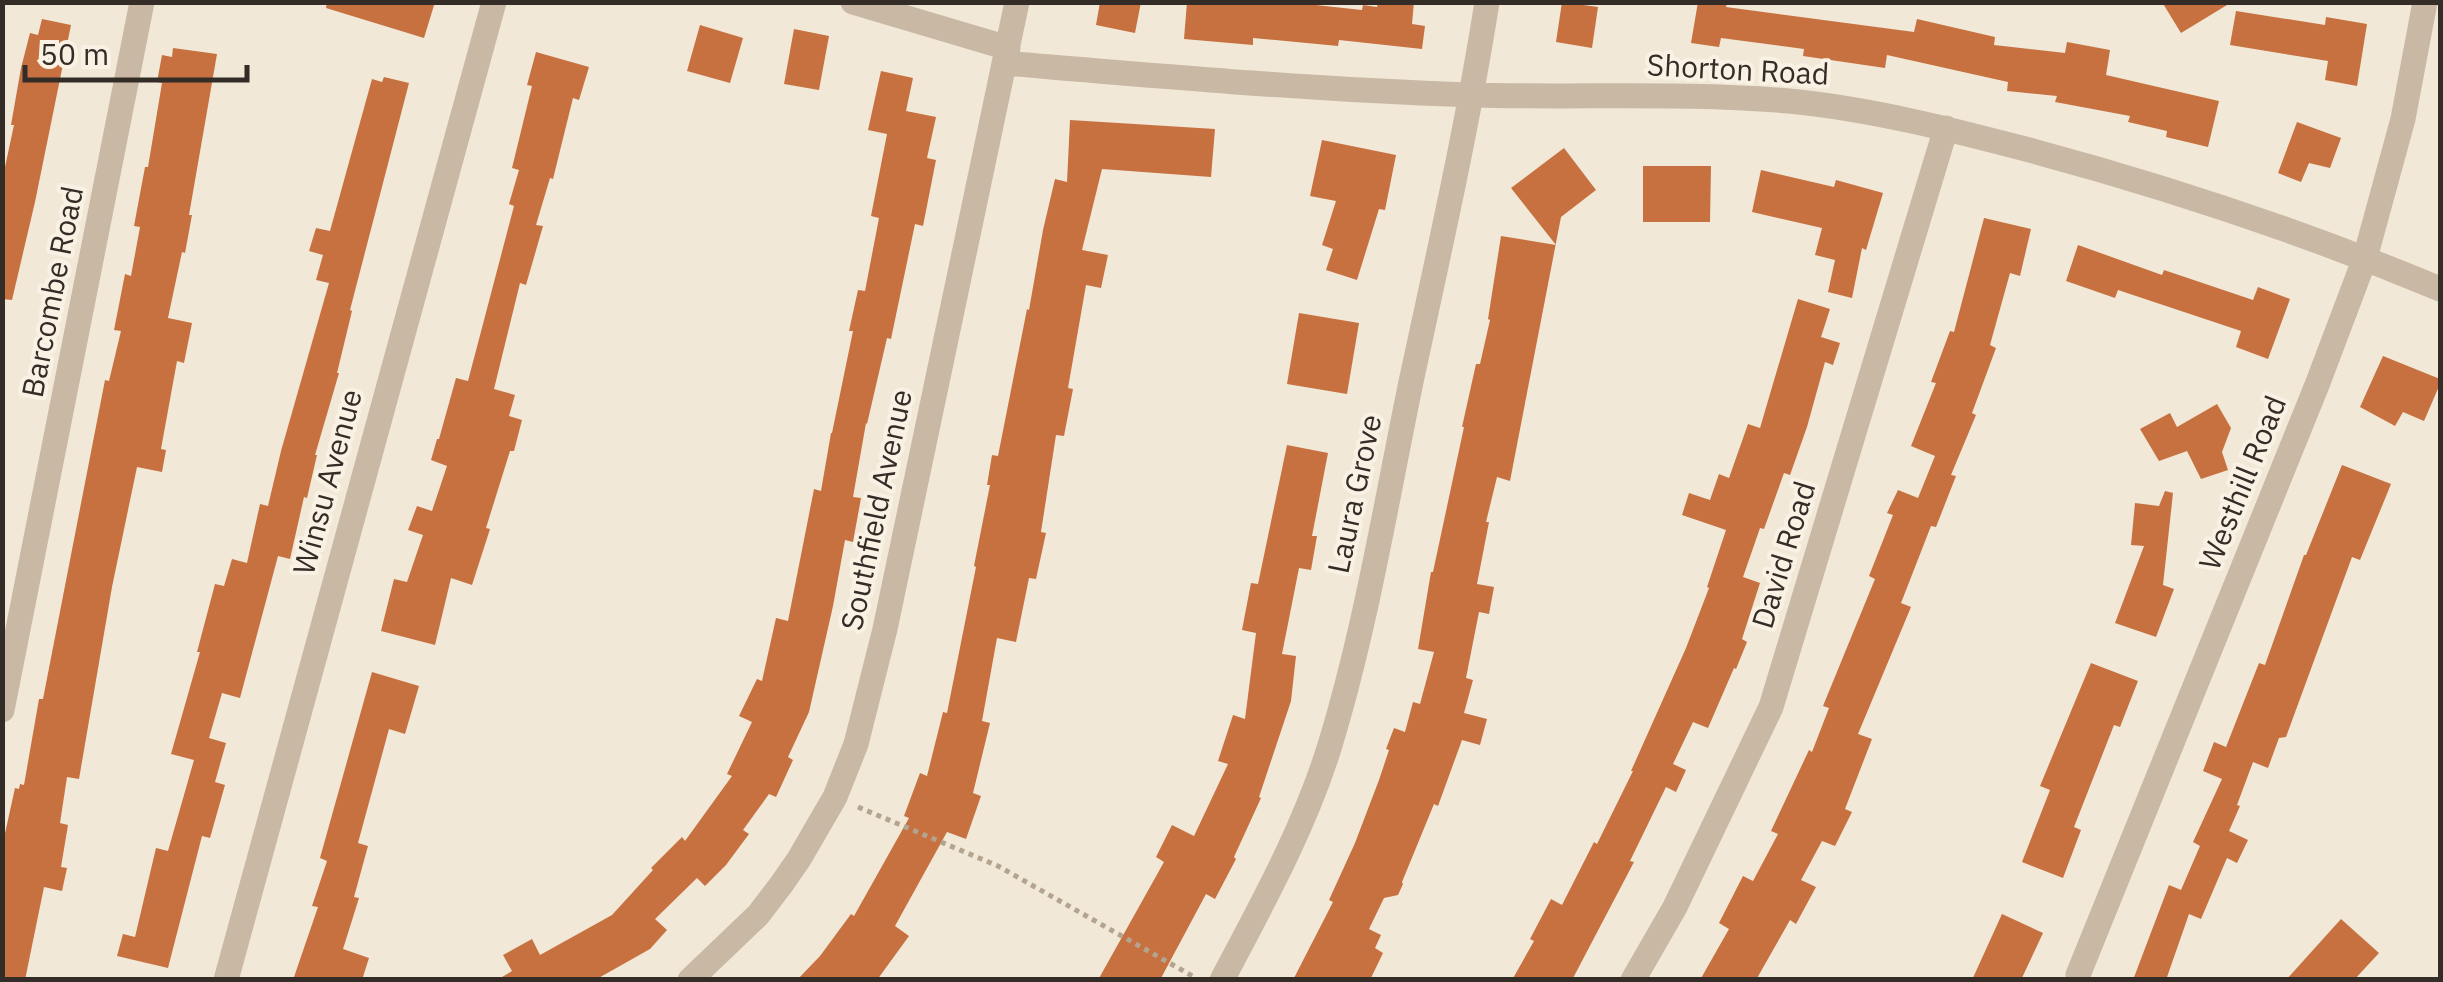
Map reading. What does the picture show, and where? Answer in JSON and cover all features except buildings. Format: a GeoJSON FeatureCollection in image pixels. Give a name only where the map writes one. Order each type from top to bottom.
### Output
{"type":"FeatureCollection","features":[{"type":"Feature","properties":{"kind":"street","name":"Barcombe Road"},"geometry":{"type":"LineString","coordinates":[[2,710],[142,2]]}},
{"type":"Feature","properties":{"kind":"street","name":"Winsu Avenue"},"geometry":{"type":"LineString","coordinates":[[226,980],[494,2]]}},
{"type":"Feature","properties":{"kind":"street","name":"Shorton Road"},"geometry":{"type":"LineString","coordinates":[[853,2],[1006,55],[1239,82],[1472,95],[1790,102],[1874,114],[1946,128],[2134,178],[2366,258],[2440,289]]}},
{"type":"Feature","properties":{"kind":"street","name":"Southfield Avenue"},"geometry":{"type":"LineString","coordinates":[[690,980],[758,914],[790,872],[835,798],[856,744],[885,629],[1017,2]]}},
{"type":"Feature","properties":{"kind":"street","name":"Laura Grove"},"geometry":{"type":"LineString","coordinates":[[1222,980],[1299,827],[1329,746],[1362,616],[1472,95],[1486,2]]}},
{"type":"Feature","properties":{"kind":"street","name":"Westhill Road"},"geometry":{"type":"LineString","coordinates":[[2078,975],[2366,258],[2403,119],[2425,2]]}},
{"type":"Feature","properties":{"kind":"street","name":"David Road"},"geometry":{"type":"LineString","coordinates":[[1633,980],[1675,908],[1771,707],[1946,128]]}},
{"type":"Feature","properties":{"kind":"path"},"geometry":{"type":"LineString","coordinates":[[858,808],[998,866],[1198,980]]}}]}
